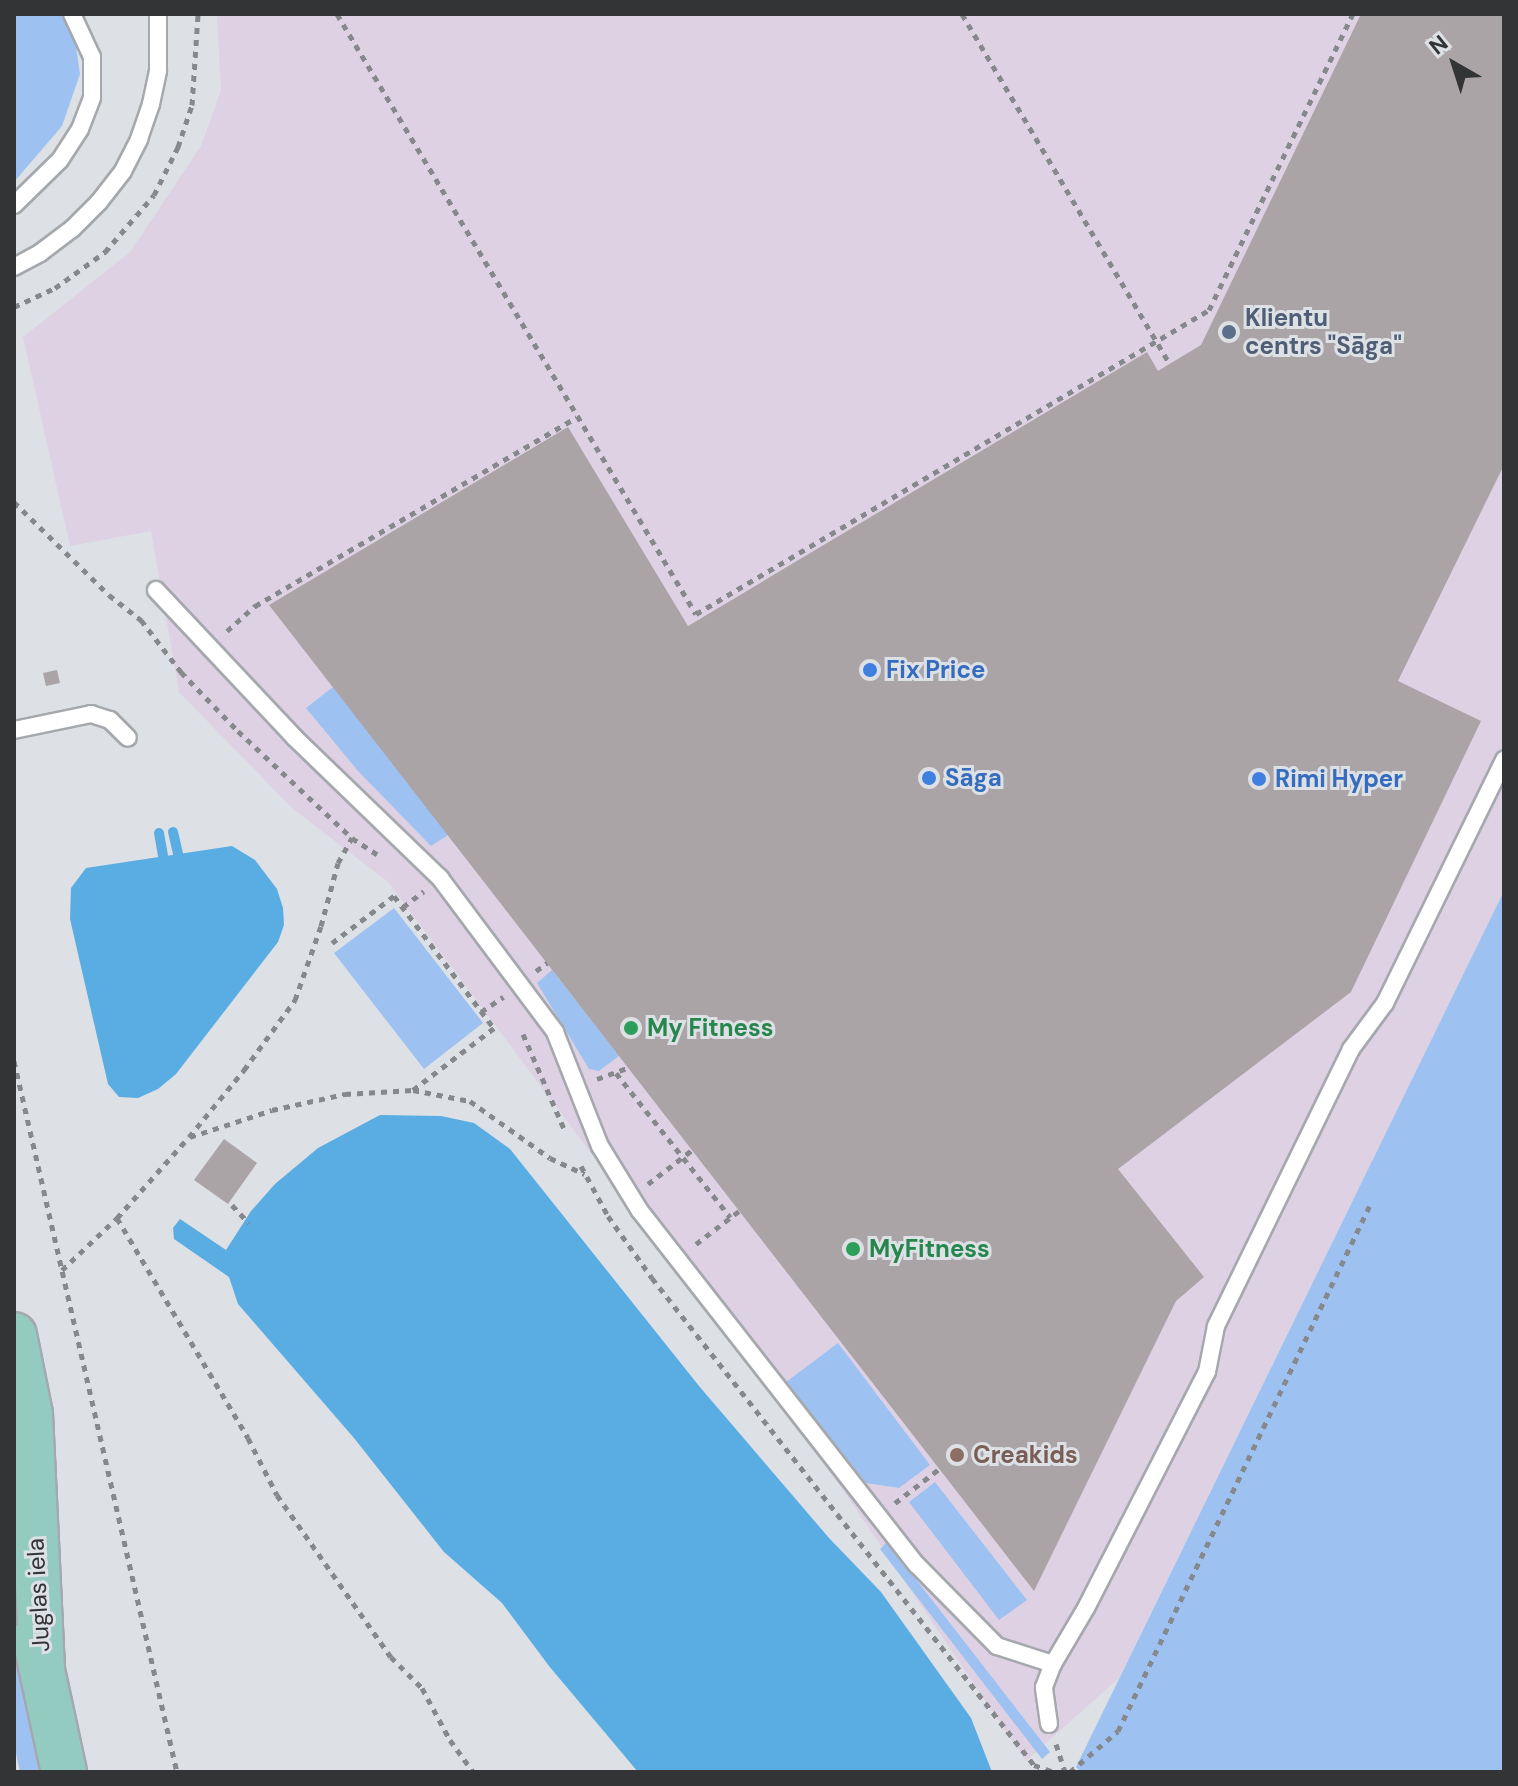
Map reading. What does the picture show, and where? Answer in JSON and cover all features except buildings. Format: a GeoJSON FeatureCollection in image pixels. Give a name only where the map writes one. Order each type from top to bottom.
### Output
{"type":"FeatureCollection","features":[{"type":"Feature","properties":{"kind":"main road","name":"Juglas iela"},"geometry":{"type":"LineString","coordinates":[[14,1335],[30,1414],[42,1665]]}},
{"type":"Feature","properties":{"kind":"main road","name":"Juglas iela"},"geometry":{"type":"LineString","coordinates":[[14,1557],[42,1665],[64,1772]]}},
{"type":"Feature","properties":{"kind":"lane"},"geometry":{"type":"LineString","coordinates":[[14,205],[60,160],[80,129],[92,97],[92,57],[72,14]]}},
{"type":"Feature","properties":{"kind":"lane"},"geometry":{"type":"LineString","coordinates":[[14,267],[40,253],[72,229],[99,202],[123,171],[139,139],[151,104],[158,70],[158,14]]}},
{"type":"Feature","properties":{"kind":"lane"},"geometry":{"type":"LineString","coordinates":[[156,590],[208,647],[440,878],[555,1032],[600,1146],[676,1260],[943,1594],[997,1646],[1053,1664]]}},
{"type":"Feature","properties":{"kind":"lane"},"geometry":{"type":"LineString","coordinates":[[14,730],[91,714],[110,720],[128,738]]}},
{"type":"Feature","properties":{"kind":"lane"},"geometry":{"type":"LineString","coordinates":[[1049,1724],[1044,1687],[1053,1664],[1086,1608],[1207,1372],[1216,1326],[1351,1049],[1385,1003],[1504,760]]}},
{"type":"Feature","properties":{"kind":"path"},"geometry":{"type":"LineString","coordinates":[[337,14],[696,614],[711,608],[1209,310],[1353,14]]}},
{"type":"Feature","properties":{"kind":"path"},"geometry":{"type":"LineString","coordinates":[[962,14],[1170,365]]}},
{"type":"Feature","properties":{"kind":"path"},"geometry":{"type":"LineString","coordinates":[[208,647],[255,606],[577,417]]}},
{"type":"Feature","properties":{"kind":"path"},"geometry":{"type":"LineString","coordinates":[[14,502],[109,595],[141,620],[181,672],[238,731],[352,838],[383,857]]}},
{"type":"Feature","properties":{"kind":"path"},"geometry":{"type":"LineString","coordinates":[[62,1270],[117,1218],[189,1137],[244,1070],[295,1000],[338,863],[352,838]]}},
{"type":"Feature","properties":{"kind":"path"},"geometry":{"type":"LineString","coordinates":[[412,883],[430,903]]}},
{"type":"Feature","properties":{"kind":"path"},"geometry":{"type":"LineString","coordinates":[[332,943],[394,896],[494,1028],[413,1090]]}},
{"type":"Feature","properties":{"kind":"path"},"geometry":{"type":"LineString","coordinates":[[495,987],[510,1010]]}},
{"type":"Feature","properties":{"kind":"path"},"geometry":{"type":"LineString","coordinates":[[518,1022],[567,1136]]}},
{"type":"Feature","properties":{"kind":"path"},"geometry":{"type":"LineString","coordinates":[[14,1061],[177,1772]]}},
{"type":"Feature","properties":{"kind":"path"},"geometry":{"type":"LineString","coordinates":[[577,1085],[628,1068]]}},
{"type":"Feature","properties":{"kind":"path"},"geometry":{"type":"LineString","coordinates":[[616,1073],[730,1217]]}},
{"type":"Feature","properties":{"kind":"path"},"geometry":{"type":"LineString","coordinates":[[189,1137],[272,1110],[345,1094],[413,1090],[470,1101],[550,1158],[585,1174]]}},
{"type":"Feature","properties":{"kind":"path"},"geometry":{"type":"LineString","coordinates":[[632,1197],[692,1150]]}},
{"type":"Feature","properties":{"kind":"path"},"geometry":{"type":"LineString","coordinates":[[579,1161],[608,1216],[644,1268],[1034,1765],[1054,1772]]}},
{"type":"Feature","properties":{"kind":"path"},"geometry":{"type":"LineString","coordinates":[[1070,1772],[1118,1731],[1371,1203]]}},
{"type":"Feature","properties":{"kind":"path"},"geometry":{"type":"LineString","coordinates":[[232,1205],[249,1223]]}},
{"type":"Feature","properties":{"kind":"path"},"geometry":{"type":"LineString","coordinates":[[676,1260],[739,1211]]}},
{"type":"Feature","properties":{"kind":"path"},"geometry":{"type":"LineString","coordinates":[[117,1218],[248,1438],[277,1495],[391,1657],[422,1688],[450,1740],[473,1772]]}},
{"type":"Feature","properties":{"kind":"path"},"geometry":{"type":"LineString","coordinates":[[904,1496],[939,1469]]}},
{"type":"Feature","properties":{"kind":"shaded area"},"geometry":{"type":"Polygon","coordinates":[[[14,14],[61,14],[74,33],[80,74],[62,126],[14,182],[14,14]]]}},
{"type":"Feature","properties":{"kind":"shaded area"},"geometry":{"type":"Polygon","coordinates":[[[217,14],[1504,14],[1504,891],[1119,1678],[1026,1761],[843,1490],[388,882],[292,808],[179,692],[151,531],[70,546],[23,337],[130,252],[201,146],[221,90],[217,14]]]}},
{"type":"Feature","properties":{"kind":"shaded area"},"geometry":{"type":"Polygon","coordinates":[[[333,687],[448,835],[431,846],[358,771],[306,708],[333,687]]]}},
{"type":"Feature","properties":{"kind":"shaded area"},"geometry":{"type":"Polygon","coordinates":[[[232,846],[255,860],[277,889],[284,925],[278,942],[176,1074],[158,1089],[138,1098],[119,1097],[108,1084],[70,919],[71,888],[86,868],[232,846]]]}},
{"type":"Feature","properties":{"kind":"shaded area"},"geometry":{"type":"Polygon","coordinates":[[[1504,891],[1504,1772],[1081,1772],[1076,1767],[1504,891]]]}},
{"type":"Feature","properties":{"kind":"shaded area"},"geometry":{"type":"Polygon","coordinates":[[[394,908],[483,1023],[424,1069],[334,953],[394,908]]]}},
{"type":"Feature","properties":{"kind":"shaded area"},"geometry":{"type":"Polygon","coordinates":[[[552,970],[619,1056],[599,1071],[589,1069],[537,983],[552,970]]]}},
{"type":"Feature","properties":{"kind":"shaded area"},"geometry":{"type":"Polygon","coordinates":[[[380,1115],[441,1116],[474,1123],[510,1149],[699,1386],[829,1538],[881,1592],[971,1718],[992,1772],[638,1772],[549,1666],[502,1603],[444,1552],[354,1438],[238,1304],[229,1277],[174,1239],[173,1228],[180,1219],[226,1250],[251,1211],[275,1184],[318,1148],[380,1115]]]}},
{"type":"Feature","properties":{"kind":"shaded area"},"geometry":{"type":"Polygon","coordinates":[[[838,1343],[930,1465],[899,1488],[866,1483],[786,1382],[838,1343]]]}},
{"type":"Feature","properties":{"kind":"shaded area"},"geometry":{"type":"Polygon","coordinates":[[[935,1482],[1027,1600],[999,1620],[909,1502],[935,1482]]]}},
{"type":"Feature","properties":{"kind":"shaded area"},"geometry":{"type":"Polygon","coordinates":[[[887,1542],[1050,1752],[1042,1759],[880,1549],[887,1542]]]}},
{"type":"Feature","properties":{"kind":"shaded area"},"geometry":{"type":"Polygon","coordinates":[[[14,1645],[43,1772],[20,1772],[14,1744],[14,1645]]]}},
{"type":"Feature","properties":{"kind":"waterway"},"geometry":{"type":"LineString","coordinates":[[173,832],[178,854]]}},
{"type":"Feature","properties":{"kind":"waterway"},"geometry":{"type":"LineString","coordinates":[[159,833],[163,856]]}},
{"type":"Feature","properties":{"kind":"place","name":"Klientu centrs \"Sāga\""},"geometry":{"type":"Point","coordinates":[1229,332]}},
{"type":"Feature","properties":{"kind":"place","name":"Fix Price"},"geometry":{"type":"Point","coordinates":[870,670]}},
{"type":"Feature","properties":{"kind":"place","name":"Sāga"},"geometry":{"type":"Point","coordinates":[929,778]}},
{"type":"Feature","properties":{"kind":"place","name":"Rimi Hyper"},"geometry":{"type":"Point","coordinates":[1259,779]}},
{"type":"Feature","properties":{"kind":"place","name":"My Fitness"},"geometry":{"type":"Point","coordinates":[631,1028]}},
{"type":"Feature","properties":{"kind":"place","name":"MyFitness"},"geometry":{"type":"Point","coordinates":[853,1249]}},
{"type":"Feature","properties":{"kind":"place","name":"Creakids"},"geometry":{"type":"Point","coordinates":[957,1455]}}]}
